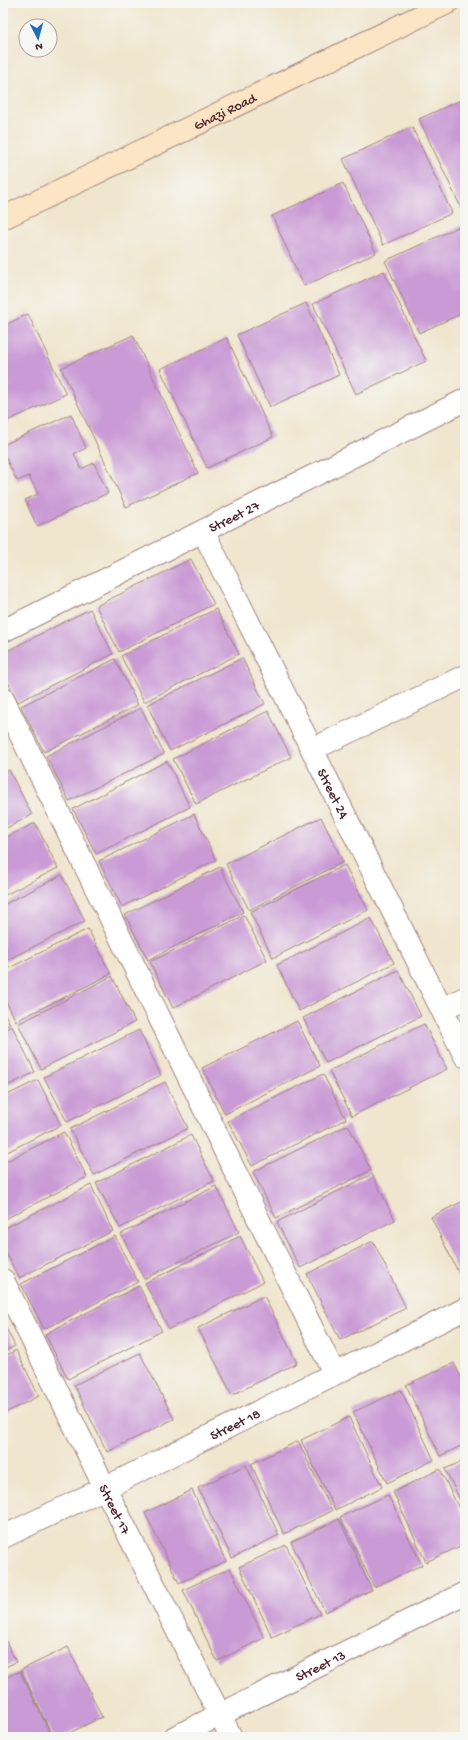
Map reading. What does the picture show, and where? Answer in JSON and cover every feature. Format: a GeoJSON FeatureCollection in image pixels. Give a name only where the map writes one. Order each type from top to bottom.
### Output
{"type":"FeatureCollection","features":[{"type":"Feature","properties":{"kind":"main road","name":"Ghazi Road"},"geometry":{"type":"LineString","coordinates":[[3,218],[446,3]]}},
{"type":"Feature","properties":{"kind":"street","name":"Street 27"},"geometry":{"type":"LineString","coordinates":[[3,631],[465,400]]}},
{"type":"Feature","properties":{"kind":"street","name":"Street 24"},"geometry":{"type":"LineString","coordinates":[[204,530],[465,1056]]}},
{"type":"Feature","properties":{"kind":"street"},"geometry":{"type":"LineString","coordinates":[[313,749],[465,676]]}},
{"type":"Feature","properties":{"kind":"street"},"geometry":{"type":"LineString","coordinates":[[3,699],[334,1373]]}},
{"type":"Feature","properties":{"kind":"street"},"geometry":{"type":"LineString","coordinates":[[442,1009],[465,998]]}},
{"type":"Feature","properties":{"kind":"street","name":"Street 17"},"geometry":{"type":"LineString","coordinates":[[3,1280],[105,1488],[231,1737]]}},
{"type":"Feature","properties":{"kind":"street","name":"Street 18"},"geometry":{"type":"LineString","coordinates":[[3,1537],[465,1309]]}},
{"type":"Feature","properties":{"kind":"street","name":"Street 13"},"geometry":{"type":"LineString","coordinates":[[175,1737],[465,1593]]}},
{"type":"Feature","properties":{"kind":"building"},"geometry":{"type":"Polygon","coordinates":[[[465,98],[465,208],[462,210],[419,119],[465,98]]]}},
{"type":"Feature","properties":{"kind":"building"},"geometry":{"type":"Polygon","coordinates":[[[412,127],[452,213],[383,245],[343,159],[412,127]]]}},
{"type":"Feature","properties":{"kind":"building"},"geometry":{"type":"Polygon","coordinates":[[[343,183],[376,253],[304,286],[272,216],[343,183]]]}},
{"type":"Feature","properties":{"kind":"building"},"geometry":{"type":"Polygon","coordinates":[[[465,224],[465,312],[419,333],[385,261],[465,224]]]}},
{"type":"Feature","properties":{"kind":"building"},"geometry":{"type":"Polygon","coordinates":[[[384,271],[426,361],[356,394],[313,304],[384,271]]]}},
{"type":"Feature","properties":{"kind":"building"},"geometry":{"type":"Polygon","coordinates":[[[306,303],[339,375],[270,407],[237,335],[306,303]]]}},
{"type":"Feature","properties":{"kind":"building"},"geometry":{"type":"Polygon","coordinates":[[[28,314],[66,394],[3,423],[3,326],[28,314]]]}},
{"type":"Feature","properties":{"kind":"building"},"geometry":{"type":"Polygon","coordinates":[[[133,335],[198,473],[126,507],[61,368],[133,335]]]}},
{"type":"Feature","properties":{"kind":"building"},"geometry":{"type":"Polygon","coordinates":[[[227,338],[273,437],[207,468],[160,369],[227,338]]]}},
{"type":"Feature","properties":{"kind":"building"},"geometry":{"type":"Polygon","coordinates":[[[71,414],[86,448],[74,454],[81,469],[94,463],[108,493],[37,526],[25,500],[38,494],[29,476],[17,481],[3,452],[3,445],[71,414]]]}},
{"type":"Feature","properties":{"kind":"building"},"geometry":{"type":"Polygon","coordinates":[[[191,559],[214,604],[119,652],[96,606],[191,559]]]}},
{"type":"Feature","properties":{"kind":"building"},"geometry":{"type":"Polygon","coordinates":[[[90,609],[113,654],[18,702],[3,672],[3,653],[90,609]]]}},
{"type":"Feature","properties":{"kind":"building"},"geometry":{"type":"Polygon","coordinates":[[[216,609],[239,654],[144,702],[121,656],[216,609]]]}},
{"type":"Feature","properties":{"kind":"building"},"geometry":{"type":"Polygon","coordinates":[[[242,658],[265,704],[170,751],[147,705],[242,658]]]}},
{"type":"Feature","properties":{"kind":"building"},"geometry":{"type":"Polygon","coordinates":[[[115,659],[138,705],[44,752],[21,706],[115,659]]]}},
{"type":"Feature","properties":{"kind":"building"},"geometry":{"type":"Polygon","coordinates":[[[141,708],[164,754],[69,801],[46,756],[141,708]]]}},
{"type":"Feature","properties":{"kind":"building"},"geometry":{"type":"Polygon","coordinates":[[[268,711],[291,757],[196,804],[173,759],[268,711]]]}},
{"type":"Feature","properties":{"kind":"building"},"geometry":{"type":"Polygon","coordinates":[[[167,761],[190,807],[96,854],[73,809],[167,761]]]}},
{"type":"Feature","properties":{"kind":"building"},"geometry":{"type":"Polygon","coordinates":[[[9,770],[32,815],[3,830],[3,773],[9,770]]]}},
{"type":"Feature","properties":{"kind":"building"},"geometry":{"type":"Polygon","coordinates":[[[194,814],[216,860],[122,907],[99,861],[194,814]]]}},
{"type":"Feature","properties":{"kind":"building"},"geometry":{"type":"Polygon","coordinates":[[[321,817],[343,862],[249,910],[226,864],[321,817]]]}},
{"type":"Feature","properties":{"kind":"building"},"geometry":{"type":"Polygon","coordinates":[[[35,823],[58,868],[3,896],[3,839],[35,823]]]}},
{"type":"Feature","properties":{"kind":"building"},"geometry":{"type":"Polygon","coordinates":[[[345,865],[368,910],[273,958],[250,912],[345,865]]]}},
{"type":"Feature","properties":{"kind":"building"},"geometry":{"type":"Polygon","coordinates":[[[220,867],[243,912],[148,960],[125,915],[220,867]]]}},
{"type":"Feature","properties":{"kind":"building"},"geometry":{"type":"Polygon","coordinates":[[[62,875],[85,921],[3,962],[3,905],[62,875]]]}},
{"type":"Feature","properties":{"kind":"building"},"geometry":{"type":"Polygon","coordinates":[[[244,915],[267,960],[173,1008],[150,962],[244,915]]]}},
{"type":"Feature","properties":{"kind":"building"},"geometry":{"type":"Polygon","coordinates":[[[371,918],[394,963],[299,1011],[277,965],[371,918]]]}},
{"type":"Feature","properties":{"kind":"building"},"geometry":{"type":"Polygon","coordinates":[[[88,929],[111,974],[16,1021],[3,996],[3,971],[88,929]]]}},
{"type":"Feature","properties":{"kind":"building"},"geometry":{"type":"Polygon","coordinates":[[[398,970],[421,1016],[326,1063],[303,1018],[398,970]]]}},
{"type":"Feature","properties":{"kind":"building"},"geometry":{"type":"Polygon","coordinates":[[[112,976],[135,1022],[41,1069],[18,1024],[112,976]]]}},
{"type":"Feature","properties":{"kind":"building"},"geometry":{"type":"Polygon","coordinates":[[[3,1010],[10,1024],[3,1028],[3,1010]]]}},
{"type":"Feature","properties":{"kind":"building"},"geometry":{"type":"Polygon","coordinates":[[[297,1021],[320,1066],[225,1114],[202,1068],[297,1021]]]}},
{"type":"Feature","properties":{"kind":"building"},"geometry":{"type":"Polygon","coordinates":[[[424,1024],[447,1069],[352,1116],[329,1071],[424,1024]]]}},
{"type":"Feature","properties":{"kind":"building"},"geometry":{"type":"Polygon","coordinates":[[[12,1026],[35,1072],[3,1088],[3,1031],[12,1026]]]}},
{"type":"Feature","properties":{"kind":"building"},"geometry":{"type":"Polygon","coordinates":[[[139,1030],[161,1075],[67,1122],[44,1077],[139,1030]]]}},
{"type":"Feature","properties":{"kind":"building"},"geometry":{"type":"Polygon","coordinates":[[[323,1074],[346,1119],[252,1166],[228,1121],[323,1074]]]}},
{"type":"Feature","properties":{"kind":"building"},"geometry":{"type":"Polygon","coordinates":[[[38,1080],[61,1125],[3,1154],[3,1097],[38,1080]]]}},
{"type":"Feature","properties":{"kind":"building"},"geometry":{"type":"Polygon","coordinates":[[[165,1082],[188,1128],[94,1175],[70,1129],[165,1082]]]}},
{"type":"Feature","properties":{"kind":"building"},"geometry":{"type":"Polygon","coordinates":[[[348,1125],[371,1170],[276,1218],[253,1172],[348,1125]]]}},
{"type":"Feature","properties":{"kind":"building"},"geometry":{"type":"Polygon","coordinates":[[[64,1132],[87,1177],[3,1220],[3,1163],[64,1132]]]}},
{"type":"Feature","properties":{"kind":"building"},"geometry":{"type":"Polygon","coordinates":[[[191,1135],[214,1181],[120,1228],[96,1183],[191,1135]]]}},
{"type":"Feature","properties":{"kind":"building"},"geometry":{"type":"Polygon","coordinates":[[[372,1174],[395,1220],[300,1268],[277,1222],[372,1174]]]}},
{"type":"Feature","properties":{"kind":"building"},"geometry":{"type":"Polygon","coordinates":[[[91,1185],[113,1231],[19,1278],[3,1247],[3,1229],[91,1185]]]}},
{"type":"Feature","properties":{"kind":"building"},"geometry":{"type":"Polygon","coordinates":[[[216,1186],[239,1232],[144,1279],[121,1234],[216,1186]]]}},
{"type":"Feature","properties":{"kind":"building"},"geometry":{"type":"Polygon","coordinates":[[[465,1200],[465,1283],[464,1284],[431,1217],[465,1200]]]}},
{"type":"Feature","properties":{"kind":"building"},"geometry":{"type":"Polygon","coordinates":[[[115,1236],[138,1282],[44,1329],[21,1284],[115,1236]]]}},
{"type":"Feature","properties":{"kind":"building"},"geometry":{"type":"Polygon","coordinates":[[[240,1236],[263,1282],[169,1329],[145,1283],[240,1236]]]}},
{"type":"Feature","properties":{"kind":"building"},"geometry":{"type":"Polygon","coordinates":[[[373,1241],[406,1308],[340,1340],[307,1274],[373,1241]]]}},
{"type":"Feature","properties":{"kind":"building"},"geometry":{"type":"Polygon","coordinates":[[[139,1286],[162,1331],[68,1379],[45,1334],[139,1286]]]}},
{"type":"Feature","properties":{"kind":"building"},"geometry":{"type":"Polygon","coordinates":[[[264,1296],[297,1363],[232,1395],[198,1328],[264,1296]]]}},
{"type":"Feature","properties":{"kind":"building"},"geometry":{"type":"Polygon","coordinates":[[[3,1322],[15,1346],[3,1352],[3,1322]]]}},
{"type":"Feature","properties":{"kind":"building"},"geometry":{"type":"Polygon","coordinates":[[[16,1350],[39,1396],[3,1414],[3,1357],[16,1350]]]}},
{"type":"Feature","properties":{"kind":"building"},"geometry":{"type":"Polygon","coordinates":[[[140,1353],[174,1419],[107,1452],[74,1385],[140,1353]]]}},
{"type":"Feature","properties":{"kind":"building"},"geometry":{"type":"Polygon","coordinates":[[[454,1363],[465,1386],[465,1444],[440,1456],[406,1385],[454,1363]]]}},
{"type":"Feature","properties":{"kind":"building"},"geometry":{"type":"Polygon","coordinates":[[[401,1390],[434,1460],[387,1483],[353,1412],[401,1390]]]}},
{"type":"Feature","properties":{"kind":"building"},"geometry":{"type":"Polygon","coordinates":[[[349,1417],[382,1487],[335,1510],[301,1440],[349,1417]]]}},
{"type":"Feature","properties":{"kind":"building"},"geometry":{"type":"Polygon","coordinates":[[[298,1441],[332,1511],[284,1534],[251,1464],[298,1441]]]}},
{"type":"Feature","properties":{"kind":"building"},"geometry":{"type":"Polygon","coordinates":[[[465,1460],[465,1510],[445,1469],[465,1460]]]}},
{"type":"Feature","properties":{"kind":"building"},"geometry":{"type":"Polygon","coordinates":[[[246,1465],[279,1535],[232,1558],[198,1488],[246,1465]]]}},
{"type":"Feature","properties":{"kind":"building"},"geometry":{"type":"Polygon","coordinates":[[[440,1469],[465,1521],[465,1544],[426,1562],[393,1492],[440,1469]]]}},
{"type":"Feature","properties":{"kind":"building"},"geometry":{"type":"Polygon","coordinates":[[[192,1490],[226,1561],[179,1583],[145,1513],[192,1490]]]}},
{"type":"Feature","properties":{"kind":"building"},"geometry":{"type":"Polygon","coordinates":[[[388,1495],[422,1565],[374,1587],[340,1517],[388,1495]]]}},
{"type":"Feature","properties":{"kind":"building"},"geometry":{"type":"Polygon","coordinates":[[[339,1519],[372,1590],[325,1612],[291,1542],[339,1519]]]}},
{"type":"Feature","properties":{"kind":"building"},"geometry":{"type":"Polygon","coordinates":[[[286,1545],[320,1614],[272,1637],[239,1567],[286,1545]]]}},
{"type":"Feature","properties":{"kind":"building"},"geometry":{"type":"Polygon","coordinates":[[[230,1568],[264,1638],[217,1661],[183,1590],[230,1568]]]}},
{"type":"Feature","properties":{"kind":"building"},"geometry":{"type":"Polygon","coordinates":[[[3,1635],[16,1662],[3,1668],[3,1635]]]}},
{"type":"Feature","properties":{"kind":"building"},"geometry":{"type":"Polygon","coordinates":[[[68,1647],[102,1717],[61,1737],[53,1737],[21,1670],[68,1647]]]}},
{"type":"Feature","properties":{"kind":"building"},"geometry":{"type":"Polygon","coordinates":[[[20,1671],[52,1737],[3,1737],[3,1679],[20,1671]]]}}]}
